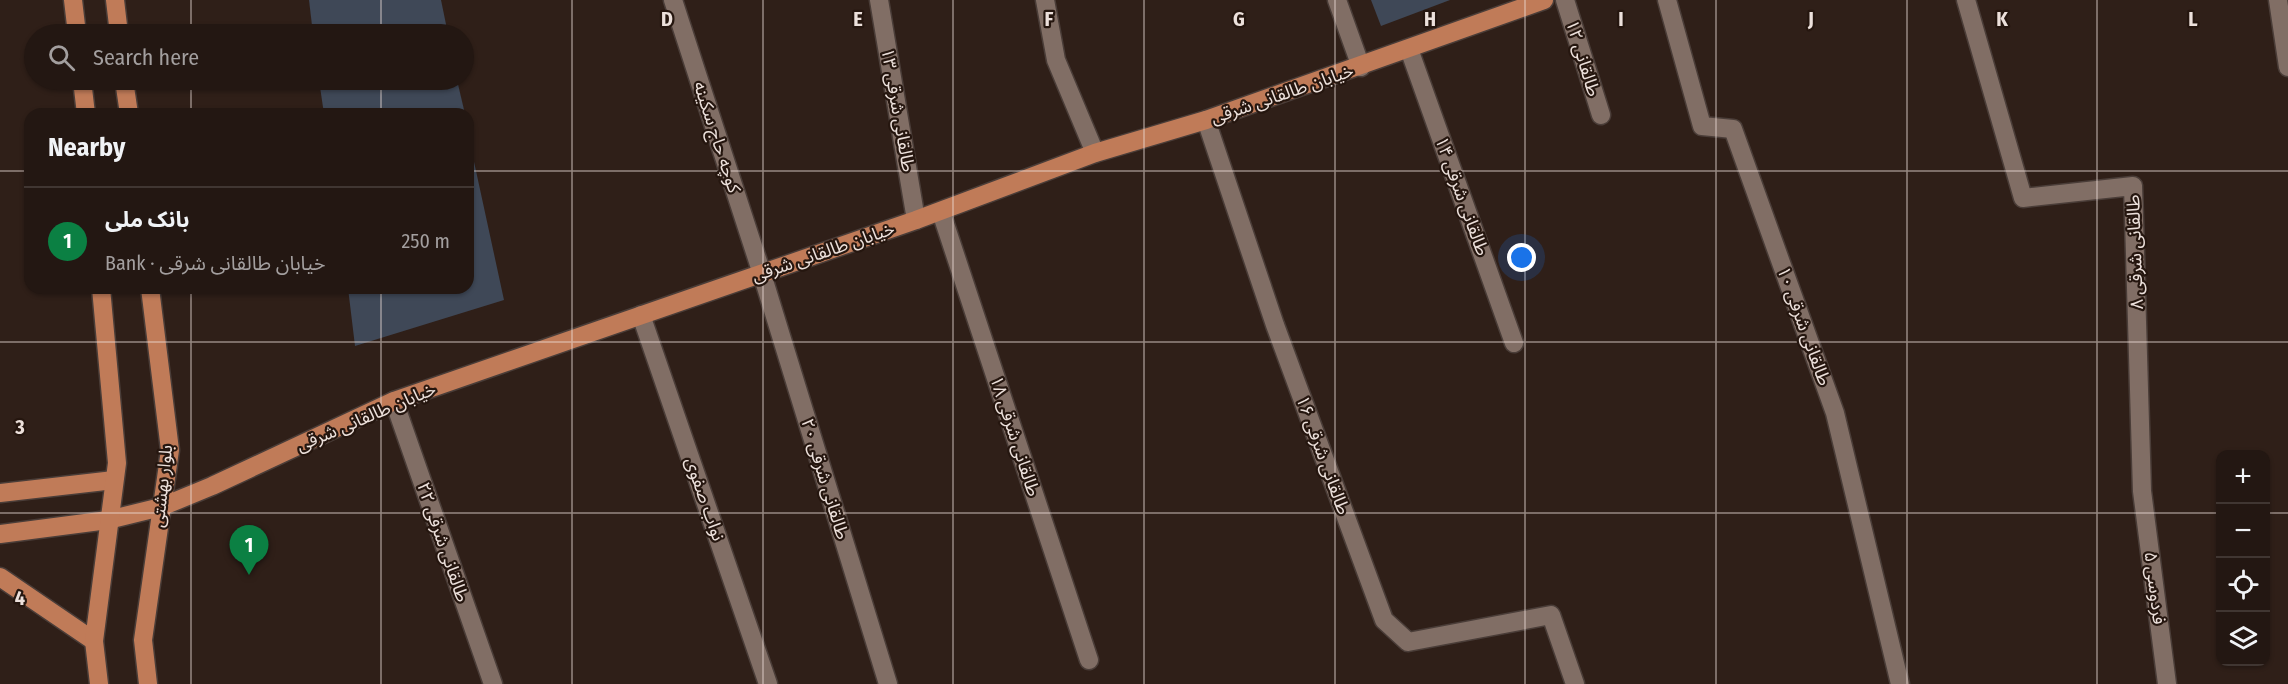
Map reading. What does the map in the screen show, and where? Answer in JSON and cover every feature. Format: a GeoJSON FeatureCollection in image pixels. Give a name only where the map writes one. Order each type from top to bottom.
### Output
{"type":"FeatureCollection","features":[{"type":"Feature","properties":{"kind":"main road"},"geometry":{"type":"LineString","coordinates":[[73,0],[76,24]]}},
{"type":"Feature","properties":{"kind":"main road"},"geometry":{"type":"LineString","coordinates":[[115,0],[118,24]]}},
{"type":"Feature","properties":{"kind":"main road","name":"خیابان طالقانی شرقی"},"geometry":{"type":"LineString","coordinates":[[0,534],[108,520],[161,507],[212,486],[394,401],[941,212],[1095,153],[1206,120],[1361,67],[1544,0]]}},
{"type":"Feature","properties":{"kind":"main road"},"geometry":{"type":"LineString","coordinates":[[83,90],[85,108]]}},
{"type":"Feature","properties":{"kind":"main road"},"geometry":{"type":"LineString","coordinates":[[125,90],[128,108]]}},
{"type":"Feature","properties":{"kind":"main road"},"geometry":{"type":"LineString","coordinates":[[99,684],[94,641],[117,463],[102,294]]}},
{"type":"Feature","properties":{"kind":"main road","name":"بلوار بهشتی"},"geometry":{"type":"LineString","coordinates":[[148,684],[143,640],[170,450],[151,294]]}},
{"type":"Feature","properties":{"kind":"main road"},"geometry":{"type":"LineString","coordinates":[[0,493],[114,480]]}},
{"type":"Feature","properties":{"kind":"main road"},"geometry":{"type":"LineString","coordinates":[[0,577],[94,641]]}},
{"type":"Feature","properties":{"kind":"street","name":"کوچه حاج سکینه"},"geometry":{"type":"LineString","coordinates":[[673,0],[762,273]]}},
{"type":"Feature","properties":{"kind":"street","name":"طالقانی شرقی ۱۳"},"geometry":{"type":"LineString","coordinates":[[879,0],[916,220]]}},
{"type":"Feature","properties":{"kind":"street"},"geometry":{"type":"LineString","coordinates":[[1045,0],[1056,60],[1095,153]]}},
{"type":"Feature","properties":{"kind":"street"},"geometry":{"type":"LineString","coordinates":[[1337,0],[1361,67]]}},
{"type":"Feature","properties":{"kind":"street","name":"طالقانی ۱۲"},"geometry":{"type":"LineString","coordinates":[[1565,0],[1601,115]]}},
{"type":"Feature","properties":{"kind":"street","name":"طالقانی شرقی ۱۰"},"geometry":{"type":"LineString","coordinates":[[1667,0],[1702,126],[1733,129],[1835,412],[1900,684]]}},
{"type":"Feature","properties":{"kind":"street","name":"طالقانی شرقی ۸"},"geometry":{"type":"LineString","coordinates":[[1966,0],[2023,198],[2133,186],[2142,491]]}},
{"type":"Feature","properties":{"kind":"street"},"geometry":{"type":"LineString","coordinates":[[2278,0],[2288,67]]}},
{"type":"Feature","properties":{"kind":"street","name":"طالقانی شرقی ۱۴"},"geometry":{"type":"LineString","coordinates":[[1409,49],[1514,343]]}},
{"type":"Feature","properties":{"kind":"street","name":"طالقانی شرقی ۱۶"},"geometry":{"type":"LineString","coordinates":[[1206,120],[1275,325],[1384,620],[1408,642],[1551,615],[1575,684]]}},
{"type":"Feature","properties":{"kind":"street","name":"طالقانی شرقی ۱۸"},"geometry":{"type":"LineString","coordinates":[[941,212],[1089,660]]}},
{"type":"Feature","properties":{"kind":"street","name":"طالقانی شرقی ۲۰"},"geometry":{"type":"LineString","coordinates":[[762,273],[888,684]]}},
{"type":"Feature","properties":{"kind":"street","name":"نواب صفوی"},"geometry":{"type":"LineString","coordinates":[[641,315],[768,684]]}},
{"type":"Feature","properties":{"kind":"street","name":"طالقانی شرقی ۲۲"},"geometry":{"type":"LineString","coordinates":[[394,401],[493,684]]}},
{"type":"Feature","properties":{"kind":"street","name":"فردوسی ۵"},"geometry":{"type":"LineString","coordinates":[[2142,491],[2167,684]]}},
{"type":"Feature","properties":{"kind":"building"},"geometry":{"type":"Polygon","coordinates":[[[309,0],[441,0],[446,24],[312,24],[309,0]]]}},
{"type":"Feature","properties":{"kind":"building"},"geometry":{"type":"Polygon","coordinates":[[[1371,0],[1450,0],[1381,26],[1371,0]]]}},
{"type":"Feature","properties":{"kind":"building"},"geometry":{"type":"Polygon","coordinates":[[[320,90],[459,90],[464,108],[323,108],[320,90]]]}},
{"type":"Feature","properties":{"kind":"building"},"geometry":{"type":"Polygon","coordinates":[[[474,162],[504,300],[355,346],[349,294],[474,294],[474,162]]]}},
{"type":"Feature","properties":{"kind":"place","name":"بانک ملی"},"geometry":{"type":"Point","coordinates":[249,575]}}]}
